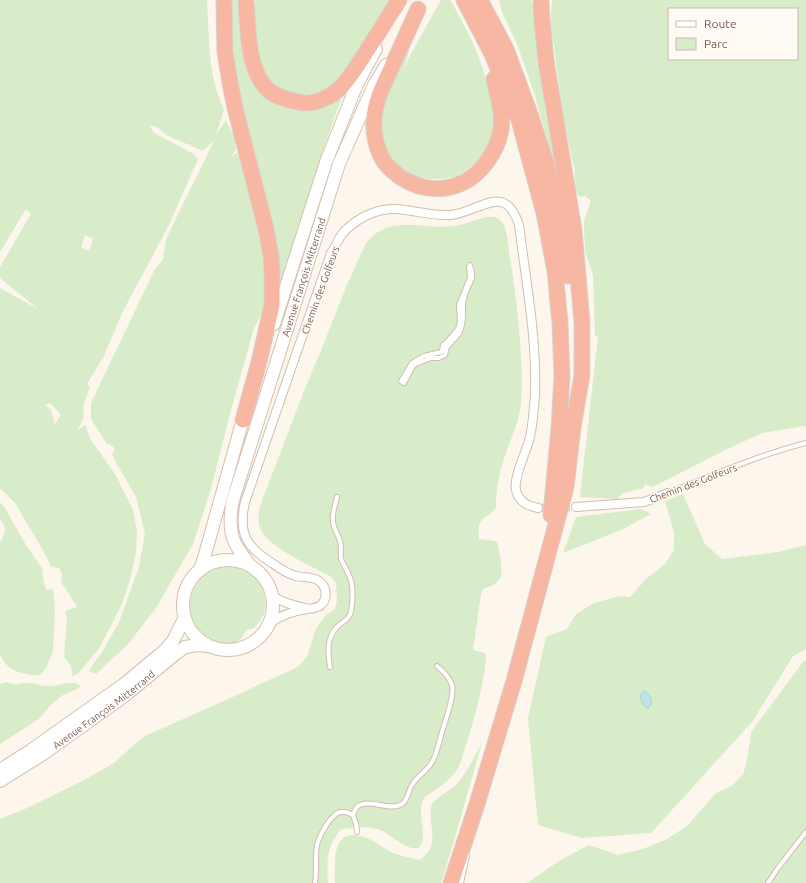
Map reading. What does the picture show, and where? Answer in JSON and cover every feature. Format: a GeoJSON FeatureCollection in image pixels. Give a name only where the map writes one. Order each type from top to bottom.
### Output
{"type":"FeatureCollection","features":[{"type":"Feature","properties":{"kind":"highway"},"geometry":{"type":"LineString","coordinates":[[224,0],[226,52],[230,83],[266,229],[271,256],[272,272],[272,305],[259,362],[243,420]]}},
{"type":"Feature","properties":{"kind":"highway"},"geometry":{"type":"LineString","coordinates":[[246,0],[248,31],[253,64],[258,77],[272,93],[279,97],[304,104],[327,97],[341,87],[357,67],[400,0]]}},
{"type":"Feature","properties":{"kind":"highway"},"geometry":{"type":"LineString","coordinates":[[470,0],[506,49],[546,163],[559,215],[568,269],[573,323],[575,374],[573,427]]}},
{"type":"Feature","properties":{"kind":"highway"},"geometry":{"type":"LineString","coordinates":[[421,5],[386,80],[376,106],[374,120],[375,135],[377,147],[383,161],[406,181],[421,187],[436,189],[450,188],[467,181],[477,174],[493,153],[501,131],[500,105],[491,65],[470,0]]}},
{"type":"Feature","properties":{"kind":"highway"},"geometry":{"type":"LineString","coordinates":[[470,0],[519,120],[544,213],[555,271],[560,323],[562,376],[559,428],[545,562]]}},
{"type":"Feature","properties":{"kind":"highway"},"geometry":{"type":"LineString","coordinates":[[451,883],[477,804],[514,681],[566,487],[573,427],[582,375],[582,322],[574,230],[546,61],[541,0]]}},
{"type":"Feature","properties":{"kind":"main road","name":"Avenue François Mitterrand"},"geometry":{"type":"LineString","coordinates":[[200,569],[243,420],[326,162],[357,84],[400,0]]}},
{"type":"Feature","properties":{"kind":"main road","name":"Avenue François Mitterrand"},"geometry":{"type":"LineString","coordinates":[[249,564],[235,543],[231,530],[231,508],[233,500],[339,164],[374,85],[421,5]]}},
{"type":"Feature","properties":{"kind":"main road"},"geometry":{"type":"LineString","coordinates":[[232,559],[249,564],[263,575],[273,596],[273,609],[270,623],[257,640],[242,648],[224,650],[207,646],[193,634],[184,619],[182,601],[187,584],[200,569],[214,561],[232,559]]}},
{"type":"Feature","properties":{"kind":"main road","name":"Avenue François Mitterrand"},"geometry":{"type":"LineString","coordinates":[[0,770],[30,751],[123,684],[152,661],[173,641],[184,619]]}},
{"type":"Feature","properties":{"kind":"main road","name":"Avenue François Mitterrand"},"geometry":{"type":"LineString","coordinates":[[0,781],[43,754],[127,694],[185,647],[198,645],[207,646]]}},
{"type":"Feature","properties":{"kind":"street","name":"Chemin des Golfeurs"},"geometry":{"type":"LineString","coordinates":[[270,623],[276,618],[289,613],[308,608],[316,608],[322,604],[326,592],[324,585],[319,580],[291,575],[262,557],[253,548],[246,537],[242,525],[242,514],[331,253],[342,235],[353,224],[365,216],[378,211],[392,209],[428,214],[452,215],[472,210],[483,204],[498,202],[511,208],[516,216],[519,226],[530,304],[535,368],[535,395],[530,438],[516,481],[516,490],[519,498],[525,503],[531,507],[538,508]]}},
{"type":"Feature","properties":{"kind":"street","name":"Chemin des Golfeurs"},"geometry":{"type":"LineString","coordinates":[[576,507],[644,502],[668,493]]}},
{"type":"Feature","properties":{"kind":"street"},"geometry":{"type":"LineString","coordinates":[[273,596],[278,600],[289,604],[308,608]]}},
{"type":"Feature","properties":{"kind":"lane"},"geometry":{"type":"LineString","coordinates":[[470,265],[472,278],[463,302],[463,321],[459,334],[447,347],[445,355],[439,358],[431,358],[416,364],[413,366],[405,382],[404,383],[401,381],[412,362],[424,356],[441,352],[443,345],[458,329],[460,322],[459,305],[470,278],[468,267],[470,265]]}},
{"type":"Feature","properties":{"kind":"lane","name":"Chemin des Golfeurs"},"geometry":{"type":"LineString","coordinates":[[668,493],[748,462],[806,442]]}},
{"type":"Feature","properties":{"kind":"lane"},"geometry":{"type":"LineString","coordinates":[[330,667],[328,652],[330,638],[333,631],[349,618],[351,614],[352,590],[349,573],[342,560],[341,543],[332,520],[337,497]]}},
{"type":"Feature","properties":{"kind":"lane"},"geometry":{"type":"LineString","coordinates":[[353,815],[361,804],[366,803],[391,806],[403,804],[412,785],[428,769],[437,751],[449,708],[453,687],[447,675],[437,666]]}},
{"type":"Feature","properties":{"kind":"lane"},"geometry":{"type":"LineString","coordinates":[[471,838],[477,804]]}},
{"type":"Feature","properties":{"kind":"lane"},"geometry":{"type":"LineString","coordinates":[[315,883],[317,845],[320,835],[336,814],[348,812],[353,815],[357,832]]}},
{"type":"Feature","properties":{"kind":"lane"},"geometry":{"type":"LineString","coordinates":[[768,883],[806,832]]}},
{"type":"Feature","properties":{"kind":"lane"},"geometry":{"type":"LineString","coordinates":[[461,883],[468,852]]}},
{"type":"Feature","properties":{"kind":"green space"},"geometry":{"type":"Polygon","coordinates":[[[0,0],[207,0],[212,70],[224,110],[216,135],[226,120],[235,138],[236,149],[230,159],[237,152],[248,185],[263,242],[266,282],[265,307],[254,328],[210,492],[193,544],[156,608],[129,643],[96,674],[89,671],[119,622],[139,567],[145,533],[136,497],[112,454],[115,449],[111,445],[107,444],[91,419],[91,403],[154,271],[163,259],[166,239],[215,139],[203,151],[166,135],[157,127],[149,125],[154,133],[194,154],[198,159],[168,227],[123,311],[104,356],[87,384],[90,387],[83,407],[84,416],[78,430],[85,425],[91,440],[115,474],[133,510],[137,532],[136,553],[130,580],[122,604],[100,647],[78,674],[72,676],[71,666],[64,657],[67,619],[65,611],[77,607],[61,582],[62,574],[59,568],[51,567],[44,552],[15,503],[0,488],[0,288],[38,309],[0,278],[0,267],[31,214],[26,209],[0,252],[0,0]],[[85,235],[81,247],[89,251],[93,239],[85,235]],[[50,403],[45,405],[51,410],[55,424],[61,415],[50,403]]]}},
{"type":"Feature","properties":{"kind":"green space"},"geometry":{"type":"Polygon","coordinates":[[[231,0],[242,0],[246,57],[251,79],[262,92],[280,105],[308,111],[331,103],[343,95],[316,171],[277,300],[279,260],[272,224],[244,115],[237,79],[232,40],[231,0]]]}},
{"type":"Feature","properties":{"kind":"green space"},"geometry":{"type":"Polygon","coordinates":[[[255,0],[390,0],[364,45],[344,75],[326,89],[310,95],[295,94],[285,90],[272,83],[266,74],[261,63],[257,45],[254,17],[255,0]]]}},
{"type":"Feature","properties":{"kind":"green space"},"geometry":{"type":"Polygon","coordinates":[[[441,0],[450,0],[467,30],[475,48],[488,84],[493,120],[491,141],[474,164],[457,176],[434,179],[409,174],[398,168],[387,157],[382,144],[381,122],[382,107],[392,81],[410,49],[403,70],[441,0]]]}},
{"type":"Feature","properties":{"kind":"green space"},"geometry":{"type":"Polygon","coordinates":[[[499,0],[531,0],[534,9],[546,116],[560,184],[534,93],[517,44],[502,12],[499,0]]]}},
{"type":"Feature","properties":{"kind":"green space"},"geometry":{"type":"Polygon","coordinates":[[[552,0],[806,0],[806,426],[762,433],[653,487],[645,484],[644,488],[623,493],[617,499],[580,497],[598,336],[595,336],[593,275],[586,255],[584,234],[584,221],[591,201],[585,196],[580,197],[574,190],[575,169],[564,120],[554,45],[550,30],[552,0]]]}},
{"type":"Feature","properties":{"kind":"green space"},"geometry":{"type":"Polygon","coordinates":[[[486,217],[495,217],[500,220],[507,235],[519,331],[522,379],[521,402],[518,420],[500,471],[496,507],[481,521],[479,526],[479,539],[495,541],[498,544],[502,569],[500,579],[491,586],[485,588],[481,594],[473,650],[485,653],[486,658],[483,680],[461,762],[446,782],[425,797],[422,803],[422,843],[419,847],[411,848],[375,828],[365,827],[342,829],[330,847],[327,864],[328,883],[0,883],[0,819],[25,809],[86,779],[114,763],[145,736],[292,670],[299,666],[305,659],[319,624],[327,614],[335,609],[337,600],[336,583],[331,577],[291,556],[272,543],[260,528],[259,514],[260,506],[302,396],[346,287],[365,245],[378,232],[384,229],[399,225],[439,227],[453,226],[465,224],[486,217]]]}},
{"type":"Feature","properties":{"kind":"green space"},"geometry":{"type":"Polygon","coordinates":[[[683,494],[705,544],[722,559],[778,552],[806,545],[806,649],[793,656],[752,722],[651,833],[582,838],[538,825],[528,718],[546,637],[567,629],[576,614],[594,603],[620,596],[630,597],[646,579],[665,564],[674,550],[674,533],[665,501],[683,494]]]}},
{"type":"Feature","properties":{"kind":"green space"},"geometry":{"type":"Polygon","coordinates":[[[0,502],[42,568],[44,584],[47,590],[53,589],[55,609],[53,652],[46,668],[40,675],[18,672],[10,668],[0,654],[0,542],[5,528],[0,519],[0,502]]]}},
{"type":"Feature","properties":{"kind":"green space"},"geometry":{"type":"Polygon","coordinates":[[[641,509],[651,514],[621,530],[563,553],[576,517],[641,509]]]}},
{"type":"Feature","properties":{"kind":"green space"},"geometry":{"type":"Polygon","coordinates":[[[226,565],[242,568],[252,574],[260,585],[265,597],[265,610],[256,626],[246,631],[239,640],[230,644],[217,642],[202,635],[193,621],[188,606],[193,591],[207,570],[226,565]]]}},
{"type":"Feature","properties":{"kind":"green space"},"geometry":{"type":"Polygon","coordinates":[[[806,660],[806,883],[527,883],[559,861],[589,845],[618,855],[643,849],[669,838],[688,825],[716,793],[732,786],[743,774],[746,765],[751,732],[806,660]]]}},
{"type":"Feature","properties":{"kind":"green space"},"geometry":{"type":"Polygon","coordinates":[[[6,682],[15,684],[30,683],[42,686],[73,683],[81,686],[63,695],[52,704],[39,719],[0,744],[0,684],[6,682]]]}},
{"type":"Feature","properties":{"kind":"green space"},"geometry":{"type":"Polygon","coordinates":[[[482,743],[441,883],[335,883],[336,852],[341,841],[348,836],[358,835],[372,840],[393,853],[406,857],[420,860],[425,856],[432,843],[431,807],[433,803],[438,797],[456,785],[467,770],[482,743]]]}},
{"type":"Feature","properties":{"kind":"water"},"geometry":{"type":"Polygon","coordinates":[[[644,691],[648,693],[651,698],[651,705],[648,708],[644,706],[641,701],[641,694],[644,691]]]}},
{"type":"Feature","properties":{"kind":"tunnel"},"geometry":{"type":"LineString","coordinates":[[538,508],[576,507]]}}]}
